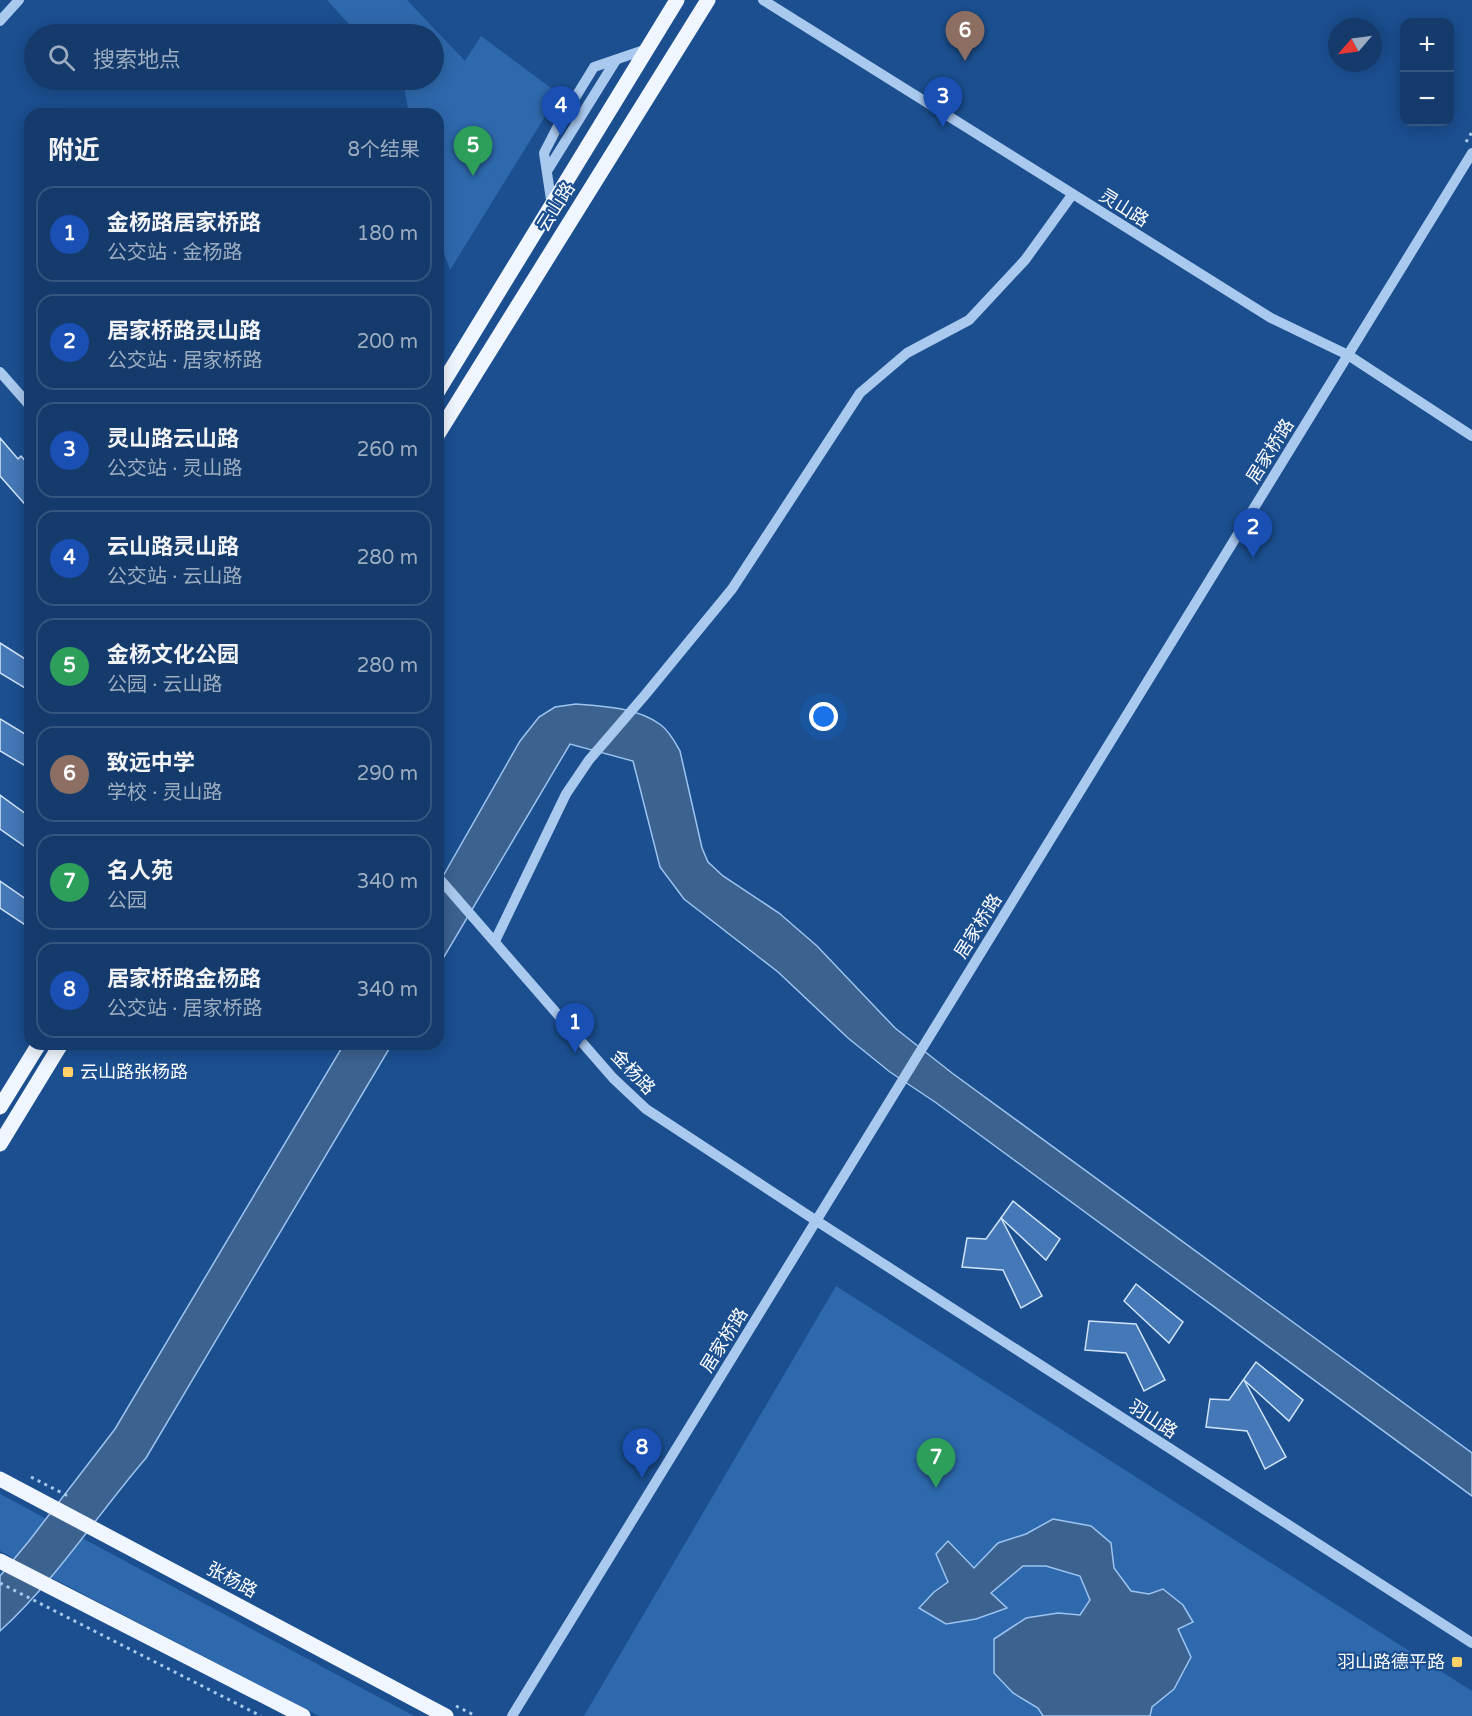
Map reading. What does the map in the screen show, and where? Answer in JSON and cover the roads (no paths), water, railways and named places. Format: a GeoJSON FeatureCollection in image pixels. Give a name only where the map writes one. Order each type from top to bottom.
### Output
{"type":"FeatureCollection","features":[{"type":"Feature","properties":{"kind":"main road","name":"云山路"},"geometry":{"type":"LineString","coordinates":[[444,380],[677,0]]}},
{"type":"Feature","properties":{"kind":"main road","name":"云山路"},"geometry":{"type":"LineString","coordinates":[[444,424],[708,0]]}},
{"type":"Feature","properties":{"kind":"main road"},"geometry":{"type":"LineString","coordinates":[[0,1107],[35,1050]]}},
{"type":"Feature","properties":{"kind":"main road"},"geometry":{"type":"LineString","coordinates":[[0,1144],[57,1050]]}},
{"type":"Feature","properties":{"kind":"main road","name":"张杨路"},"geometry":{"type":"LineString","coordinates":[[0,1479],[446,1716]]}},
{"type":"Feature","properties":{"kind":"main road"},"geometry":{"type":"LineString","coordinates":[[0,1561],[303,1716]]}},
{"type":"Feature","properties":{"kind":"street"},"geometry":{"type":"LineString","coordinates":[[0,21],[19,0]]}},
{"type":"Feature","properties":{"kind":"street","name":"灵山路"},"geometry":{"type":"LineString","coordinates":[[763,0],[992,142],[1071,195],[1271,318],[1348,355],[1472,436]]}},
{"type":"Feature","properties":{"kind":"street"},"geometry":{"type":"LineString","coordinates":[[552,206],[547,171],[616,60],[648,48]]}},
{"type":"Feature","properties":{"kind":"street","name":"居家桥路"},"geometry":{"type":"LineString","coordinates":[[512,1716],[1472,153]]}},
{"type":"Feature","properties":{"kind":"street"},"geometry":{"type":"LineString","coordinates":[[495,942],[566,794],[589,760],[732,588],[860,393],[907,353],[969,320],[1025,260],[1071,195]]}},
{"type":"Feature","properties":{"kind":"street"},"geometry":{"type":"LineString","coordinates":[[0,372],[24,399]]}},
{"type":"Feature","properties":{"kind":"street","name":"金杨路"},"geometry":{"type":"LineString","coordinates":[[444,884],[613,1078],[646,1109],[817,1221]]}},
{"type":"Feature","properties":{"kind":"street","name":"羽山路"},"geometry":{"type":"LineString","coordinates":[[817,1221],[1472,1643]]}},
{"type":"Feature","properties":{"kind":"place","name":"致远中学"},"geometry":{"type":"Point","coordinates":[965,61]}},
{"type":"Feature","properties":{"kind":"place","name":"灵山路云山路"},"geometry":{"type":"Point","coordinates":[943,127]}},
{"type":"Feature","properties":{"kind":"place","name":"云山路灵山路"},"geometry":{"type":"Point","coordinates":[561,136]}},
{"type":"Feature","properties":{"kind":"place","name":"金杨文化公园"},"geometry":{"type":"Point","coordinates":[473,176]}},
{"type":"Feature","properties":{"kind":"place","name":"居家桥路灵山路"},"geometry":{"type":"Point","coordinates":[1253,558]}},
{"type":"Feature","properties":{"kind":"place","name":"金杨路居家桥路"},"geometry":{"type":"Point","coordinates":[575,1053]}},
{"type":"Feature","properties":{"kind":"place","name":"云山路张杨路"},"geometry":{"type":"Point","coordinates":[68,1072]}},
{"type":"Feature","properties":{"kind":"place","name":"居家桥路金杨路"},"geometry":{"type":"Point","coordinates":[642,1478]}},
{"type":"Feature","properties":{"kind":"place","name":"名人苑"},"geometry":{"type":"Point","coordinates":[936,1488]}},
{"type":"Feature","properties":{"kind":"place","name":"羽山路德平路"},"geometry":{"type":"Point","coordinates":[1457,1662]}}]}
